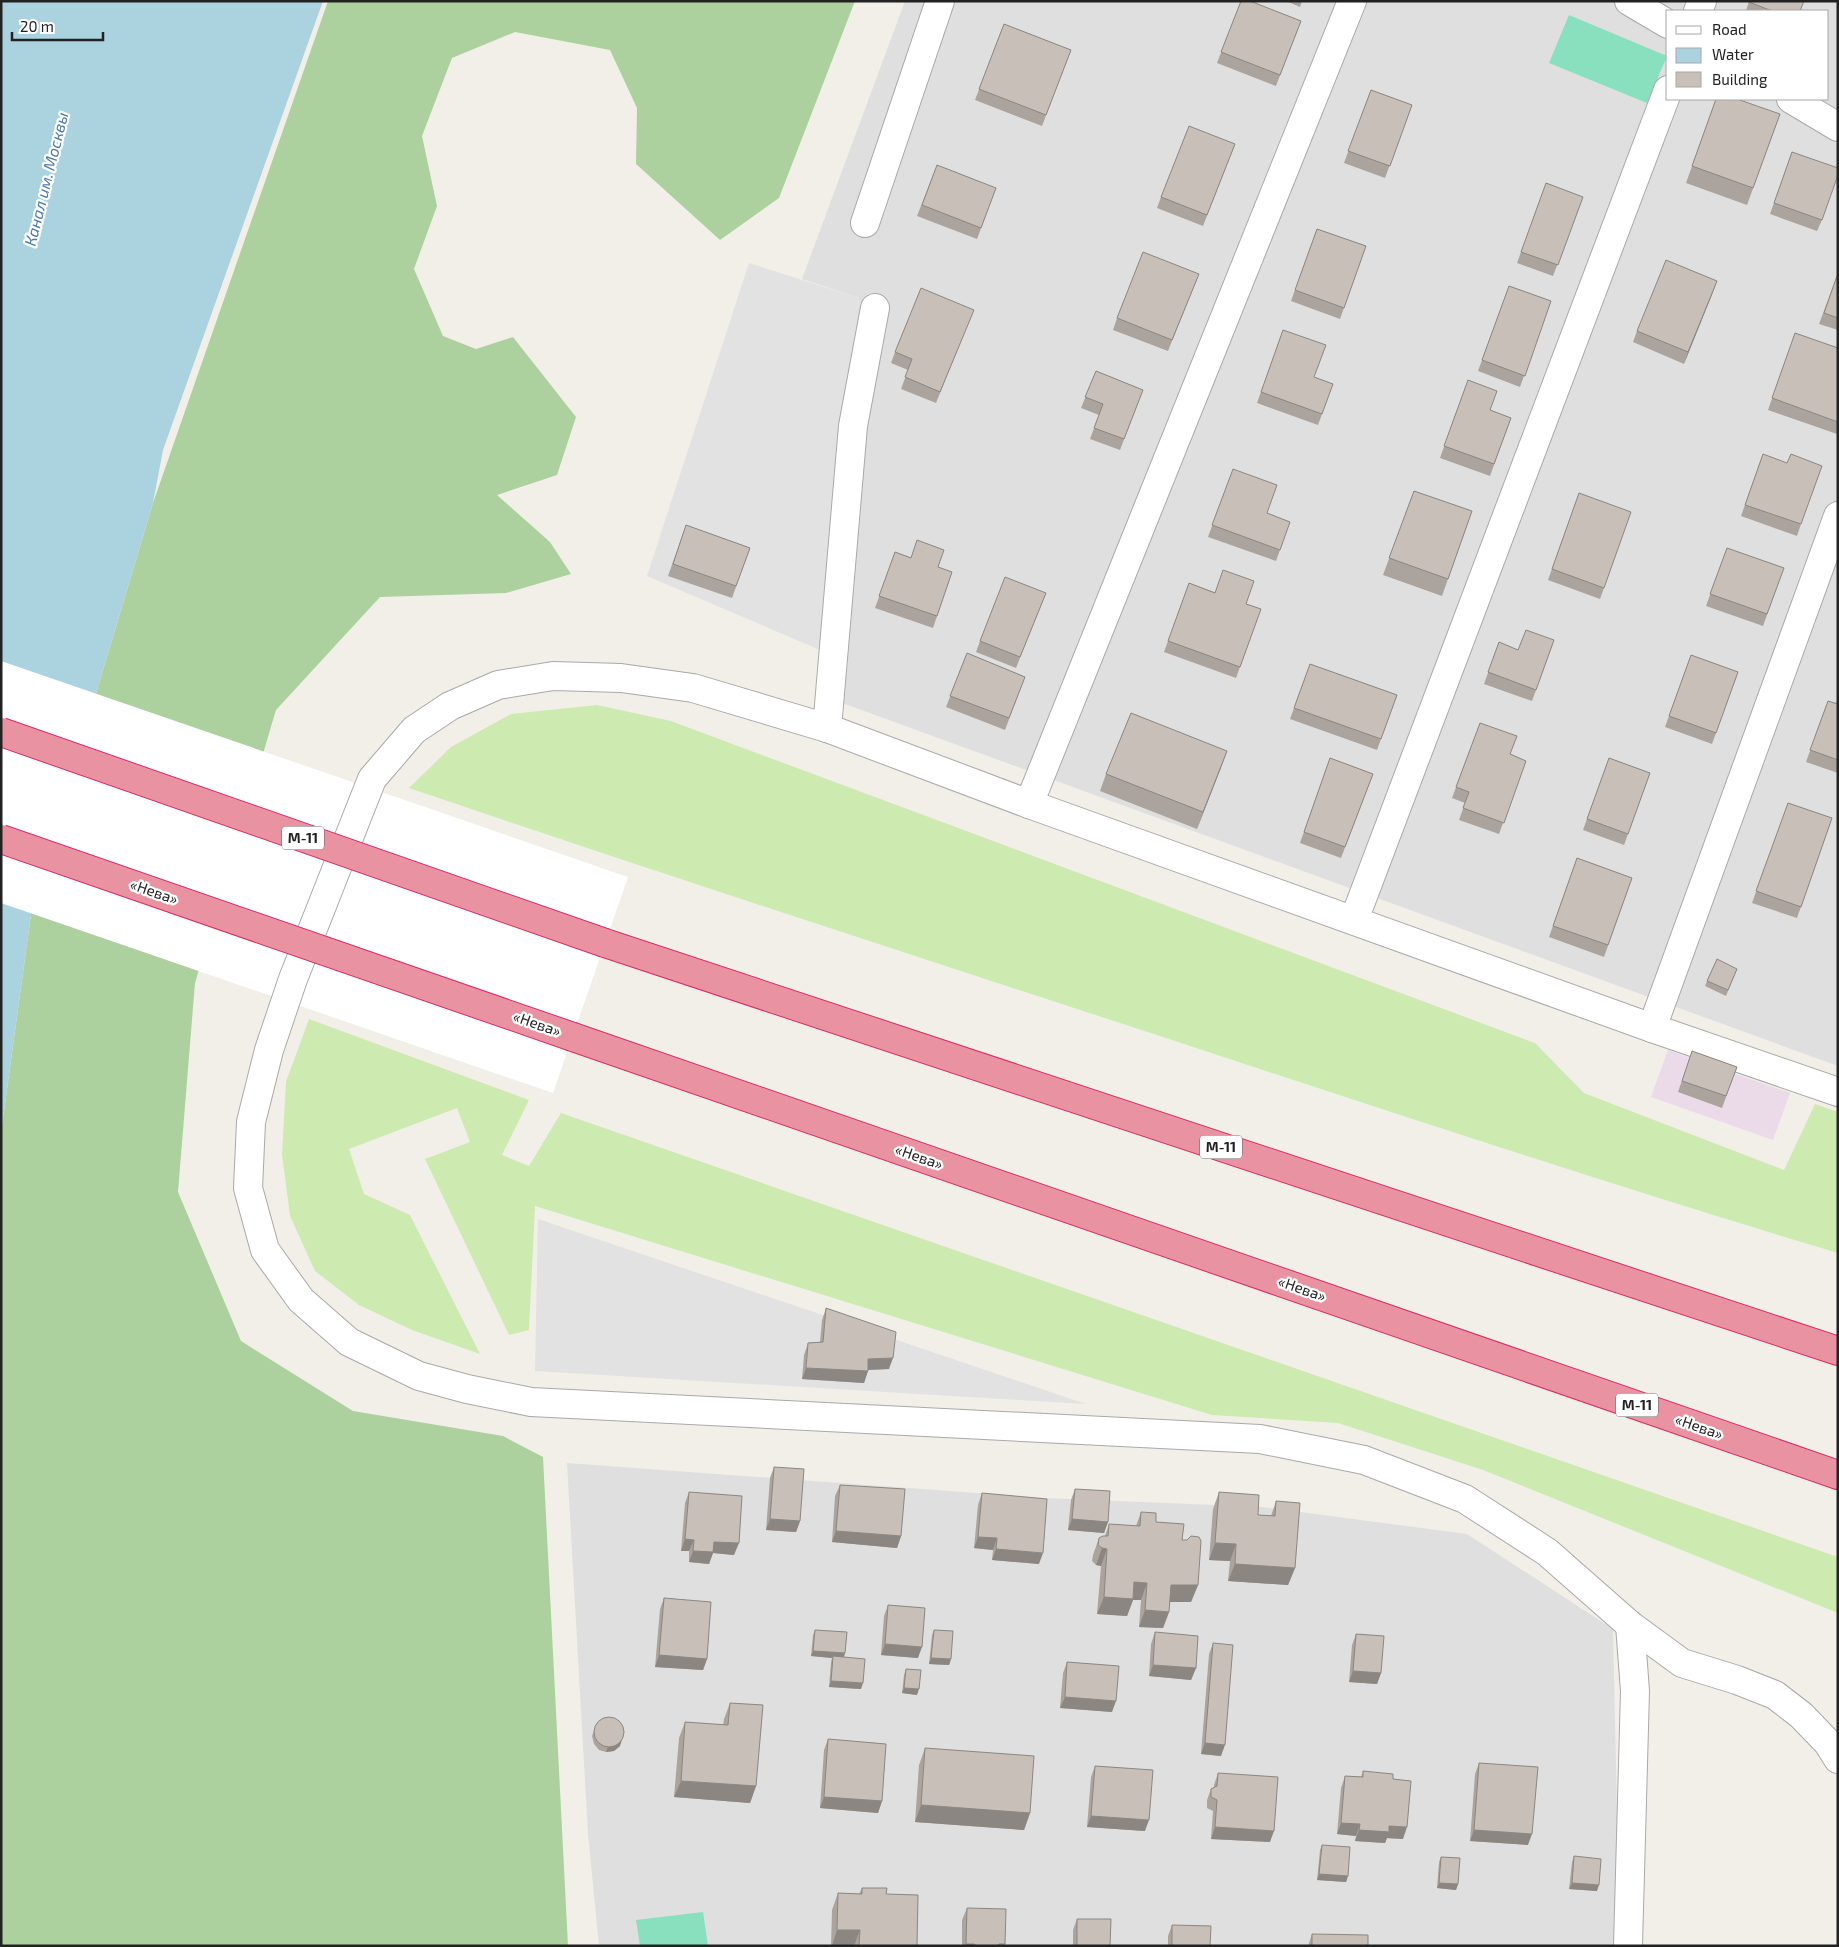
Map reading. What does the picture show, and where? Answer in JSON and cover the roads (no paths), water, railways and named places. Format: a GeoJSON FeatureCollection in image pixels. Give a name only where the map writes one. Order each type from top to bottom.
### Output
{"type":"FeatureCollection","features":[{"type":"Feature","properties":{"kind":"highway","name":"М-11"},"geometry":{"type":"LineString","coordinates":[[1,732],[605,943],[1838,1351]]}},
{"type":"Feature","properties":{"kind":"highway","name":"«Нева»"},"geometry":{"type":"LineString","coordinates":[[1,839],[1838,1475]]}},
{"type":"Feature","properties":{"kind":"street"},"geometry":{"type":"LineString","coordinates":[[865,223],[940,1]]}},
{"type":"Feature","properties":{"kind":"street"},"geometry":{"type":"LineString","coordinates":[[1029,804],[1352,1]]}},
{"type":"Feature","properties":{"kind":"street"},"geometry":{"type":"LineString","coordinates":[[1629,1],[1666,23]]}},
{"type":"Feature","properties":{"kind":"street"},"geometry":{"type":"LineString","coordinates":[[1354,920],[1666,95]]}},
{"type":"Feature","properties":{"kind":"street"},"geometry":{"type":"LineString","coordinates":[[1793,100],[1838,127]]}},
{"type":"Feature","properties":{"kind":"street"},"geometry":{"type":"LineString","coordinates":[[827,728],[853,426],[875,308]]}},
{"type":"Feature","properties":{"kind":"street"},"geometry":{"type":"LineString","coordinates":[[1652,1028],[1838,516]]}},
{"type":"Feature","properties":{"kind":"street"},"geometry":{"type":"LineString","coordinates":[[1838,1092],[1652,1028],[1029,804],[827,728],[693,688],[621,678],[553,676],[498,685],[450,706],[414,730],[372,779],[293,979],[268,1050],[251,1122],[248,1188],[265,1250],[301,1300],[349,1342],[419,1376],[467,1388],[531,1402],[1260,1439],[1364,1460],[1464,1499],[1547,1552],[1630,1625],[1682,1663],[1775,1695],[1801,1715],[1828,1743],[1838,1759]]}},
{"type":"Feature","properties":{"kind":"street"},"geometry":{"type":"LineString","coordinates":[[1628,1946],[1635,1691],[1630,1625]]}},
{"type":"Feature","properties":{"kind":"water","name":"Канал им. Москвы"},"geometry":{"type":"Polygon","coordinates":[[[1,1],[323,1],[163,450],[153,503],[32,907],[1,1133],[1,1]]]}}]}
